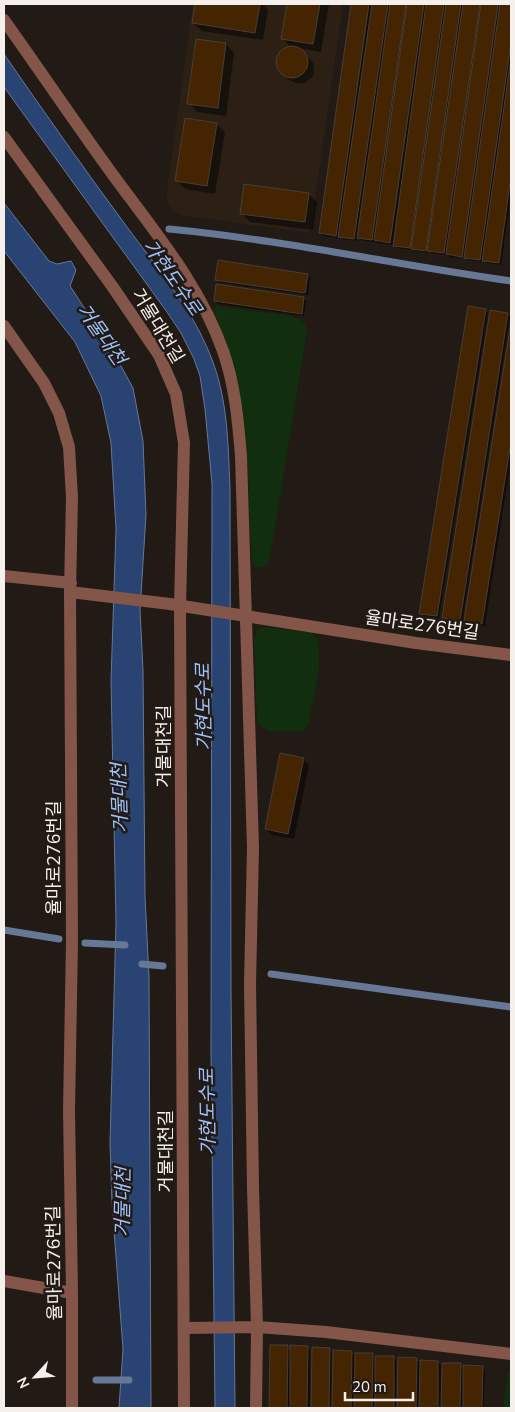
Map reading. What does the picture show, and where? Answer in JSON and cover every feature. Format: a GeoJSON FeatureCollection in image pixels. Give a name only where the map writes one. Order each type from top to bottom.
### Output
{"type":"FeatureCollection","features":[{"type":"Feature","properties":{"kind":"street"},"geometry":{"type":"LineString","coordinates":[[4,20],[113,175],[170,252],[206,310],[224,352],[235,392],[241,456],[242,614],[253,848],[250,984],[257,1327],[256,1408]]}},
{"type":"Feature","properties":{"kind":"street","name":"거물대천길"},"geometry":{"type":"LineString","coordinates":[[4,137],[112,286],[159,355],[176,394],[184,442],[180,606],[184,1408]]}},
{"type":"Feature","properties":{"kind":"street","name":"율마로276번길"},"geometry":{"type":"LineString","coordinates":[[4,326],[44,383],[59,412],[69,447],[72,498],[73,590],[72,941],[69,1111],[72,1408]]}},
{"type":"Feature","properties":{"kind":"street","name":"율마로276번길"},"geometry":{"type":"LineString","coordinates":[[4,576],[73,590],[242,614],[416,643],[511,655]]}},
{"type":"Feature","properties":{"kind":"street"},"geometry":{"type":"LineString","coordinates":[[4,1281],[72,1293]]}},
{"type":"Feature","properties":{"kind":"street"},"geometry":{"type":"LineString","coordinates":[[185,1328],[257,1327],[396,1340],[511,1354]]}},
{"type":"Feature","properties":{"kind":"shaded area"},"geometry":{"type":"Polygon","coordinates":[[[193,4],[343,4],[310,233],[180,215],[172,209],[166,199],[193,4]]]}},
{"type":"Feature","properties":{"kind":"green space"},"geometry":{"type":"Polygon","coordinates":[[[217,306],[294,317],[304,323],[307,332],[270,558],[268,564],[259,568],[254,566],[252,560],[248,466],[242,405],[236,375],[213,308],[217,306]]]}},
{"type":"Feature","properties":{"kind":"green space"},"geometry":{"type":"Polygon","coordinates":[[[263,627],[309,632],[317,637],[319,669],[308,725],[303,731],[270,731],[262,728],[257,722],[254,639],[256,631],[263,627]]]}},
{"type":"Feature","properties":{"kind":"green space"},"geometry":{"type":"Polygon","coordinates":[[[511,1369],[511,1408],[503,1408],[508,1373],[511,1369]]]}},
{"type":"Feature","properties":{"kind":"water"},"geometry":{"type":"Polygon","coordinates":[[[4,54],[80,163],[184,305],[211,357],[217,373],[224,405],[228,438],[230,488],[231,991],[235,1408],[215,1408],[211,1052],[212,484],[200,376],[181,333],[167,312],[4,87],[4,54]]]}},
{"type":"Feature","properties":{"kind":"water","name":"거물대천"},"geometry":{"type":"Polygon","coordinates":[[[4,203],[49,261],[57,264],[71,261],[76,270],[70,286],[115,355],[133,388],[143,441],[146,515],[140,610],[143,670],[145,896],[149,977],[151,1408],[119,1408],[123,1349],[112,1204],[110,1143],[116,922],[111,681],[116,529],[111,443],[101,396],[75,342],[4,251],[4,203]]]}},
{"type":"Feature","properties":{"kind":"building"},"geometry":{"type":"Polygon","coordinates":[[[195,4],[260,4],[255,33],[192,23],[195,4]]]}},
{"type":"Feature","properties":{"kind":"building"},"geometry":{"type":"Polygon","coordinates":[[[287,4],[320,4],[313,44],[281,39],[287,4]]]}},
{"type":"Feature","properties":{"kind":"building"},"geometry":{"type":"Polygon","coordinates":[[[351,4],[369,4],[336,236],[319,233],[351,4]]]}},
{"type":"Feature","properties":{"kind":"building"},"geometry":{"type":"Polygon","coordinates":[[[372,4],[388,4],[354,239],[338,237],[372,4]]]}},
{"type":"Feature","properties":{"kind":"building"},"geometry":{"type":"Polygon","coordinates":[[[390,4],[406,4],[372,240],[357,238],[390,4]]]}},
{"type":"Feature","properties":{"kind":"building"},"geometry":{"type":"Polygon","coordinates":[[[407,4],[424,4],[390,243],[374,240],[407,4]]]}},
{"type":"Feature","properties":{"kind":"building"},"geometry":{"type":"Polygon","coordinates":[[[426,4],[444,4],[410,248],[393,246],[426,4]]]}},
{"type":"Feature","properties":{"kind":"building"},"geometry":{"type":"Polygon","coordinates":[[[446,4],[461,4],[426,251],[411,249],[446,4]]]}},
{"type":"Feature","properties":{"kind":"building"},"geometry":{"type":"Polygon","coordinates":[[[463,4],[480,4],[444,253],[427,251],[463,4]]]}},
{"type":"Feature","properties":{"kind":"building"},"geometry":{"type":"Polygon","coordinates":[[[481,4],[498,4],[462,257],[446,254],[481,4]]]}},
{"type":"Feature","properties":{"kind":"building"},"geometry":{"type":"Polygon","coordinates":[[[500,4],[511,4],[511,43],[480,260],[464,258],[500,4]]]}},
{"type":"Feature","properties":{"kind":"building"},"geometry":{"type":"Polygon","coordinates":[[[196,39],[226,43],[218,108],[187,104],[196,39]]]}},
{"type":"Feature","properties":{"kind":"building"},"geometry":{"type":"Polygon","coordinates":[[[292,46],[304,50],[308,62],[304,74],[292,78],[280,74],[276,62],[280,50],[292,46]]]}},
{"type":"Feature","properties":{"kind":"building"},"geometry":{"type":"Polygon","coordinates":[[[511,58],[511,176],[499,263],[482,261],[511,58]]]}},
{"type":"Feature","properties":{"kind":"building"},"geometry":{"type":"Polygon","coordinates":[[[185,118],[217,123],[207,186],[175,181],[185,118]]]}},
{"type":"Feature","properties":{"kind":"building"},"geometry":{"type":"Polygon","coordinates":[[[244,184],[309,193],[305,222],[240,214],[244,184]]]}},
{"type":"Feature","properties":{"kind":"building"},"geometry":{"type":"Polygon","coordinates":[[[218,260],[308,274],[305,293],[215,280],[218,260]]]}},
{"type":"Feature","properties":{"kind":"building"},"geometry":{"type":"Polygon","coordinates":[[[216,284],[304,297],[302,314],[214,301],[216,284]]]}},
{"type":"Feature","properties":{"kind":"building"},"geometry":{"type":"Polygon","coordinates":[[[468,306],[486,309],[437,616],[419,614],[468,306]]]}},
{"type":"Feature","properties":{"kind":"building"},"geometry":{"type":"Polygon","coordinates":[[[490,310],[508,313],[460,621],[442,618],[490,310]]]}},
{"type":"Feature","properties":{"kind":"building"},"geometry":{"type":"Polygon","coordinates":[[[511,322],[511,442],[482,624],[464,621],[511,322]]]}},
{"type":"Feature","properties":{"kind":"building"},"geometry":{"type":"Polygon","coordinates":[[[280,753],[304,758],[288,834],[265,829],[280,753]]]}},
{"type":"Feature","properties":{"kind":"building"},"geometry":{"type":"Polygon","coordinates":[[[270,1345],[288,1345],[287,1408],[269,1408],[270,1345]]]}},
{"type":"Feature","properties":{"kind":"building"},"geometry":{"type":"Polygon","coordinates":[[[290,1345],[308,1346],[307,1408],[290,1408],[290,1345]]]}},
{"type":"Feature","properties":{"kind":"building"},"geometry":{"type":"Polygon","coordinates":[[[312,1347],[330,1348],[329,1408],[311,1408],[312,1347]]]}},
{"type":"Feature","properties":{"kind":"building"},"geometry":{"type":"Polygon","coordinates":[[[333,1350],[352,1351],[351,1408],[332,1408],[333,1350]]]}},
{"type":"Feature","properties":{"kind":"building"},"geometry":{"type":"Polygon","coordinates":[[[355,1353],[373,1353],[372,1408],[354,1408],[355,1353]]]}},
{"type":"Feature","properties":{"kind":"building"},"geometry":{"type":"Polygon","coordinates":[[[375,1356],[394,1356],[394,1408],[375,1408],[375,1356]]]}},
{"type":"Feature","properties":{"kind":"building"},"geometry":{"type":"Polygon","coordinates":[[[398,1357],[417,1358],[416,1408],[397,1408],[398,1357]]]}},
{"type":"Feature","properties":{"kind":"building"},"geometry":{"type":"Polygon","coordinates":[[[420,1360],[438,1361],[438,1408],[419,1408],[420,1360]]]}},
{"type":"Feature","properties":{"kind":"building"},"geometry":{"type":"Polygon","coordinates":[[[442,1363],[461,1363],[460,1408],[441,1408],[442,1363]]]}},
{"type":"Feature","properties":{"kind":"building"},"geometry":{"type":"Polygon","coordinates":[[[463,1365],[483,1366],[482,1408],[463,1408],[463,1365]]]}},
{"type":"Feature","properties":{"kind":"waterway"},"geometry":{"type":"LineString","coordinates":[[169,229],[298,246],[511,281]]}},
{"type":"Feature","properties":{"kind":"waterway"},"geometry":{"type":"LineString","coordinates":[[4,930],[59,939]]}},
{"type":"Feature","properties":{"kind":"waterway"},"geometry":{"type":"LineString","coordinates":[[85,943],[125,945]]}},
{"type":"Feature","properties":{"kind":"waterway"},"geometry":{"type":"LineString","coordinates":[[142,964],[163,966]]}},
{"type":"Feature","properties":{"kind":"waterway"},"geometry":{"type":"LineString","coordinates":[[271,974],[511,1007]]}},
{"type":"Feature","properties":{"kind":"waterway"},"geometry":{"type":"LineString","coordinates":[[96,1380],[129,1380]]}},
{"type":"Feature","properties":{"kind":"water label","name":"가현도수로"},"geometry":{"type":"Point","coordinates":[173,277]}},
{"type":"Feature","properties":{"kind":"water label","name":"가현도수로"},"geometry":{"type":"Point","coordinates":[203,707]}},
{"type":"Feature","properties":{"kind":"water label","name":"가현도수로"},"geometry":{"type":"Point","coordinates":[207,1112]}}]}
